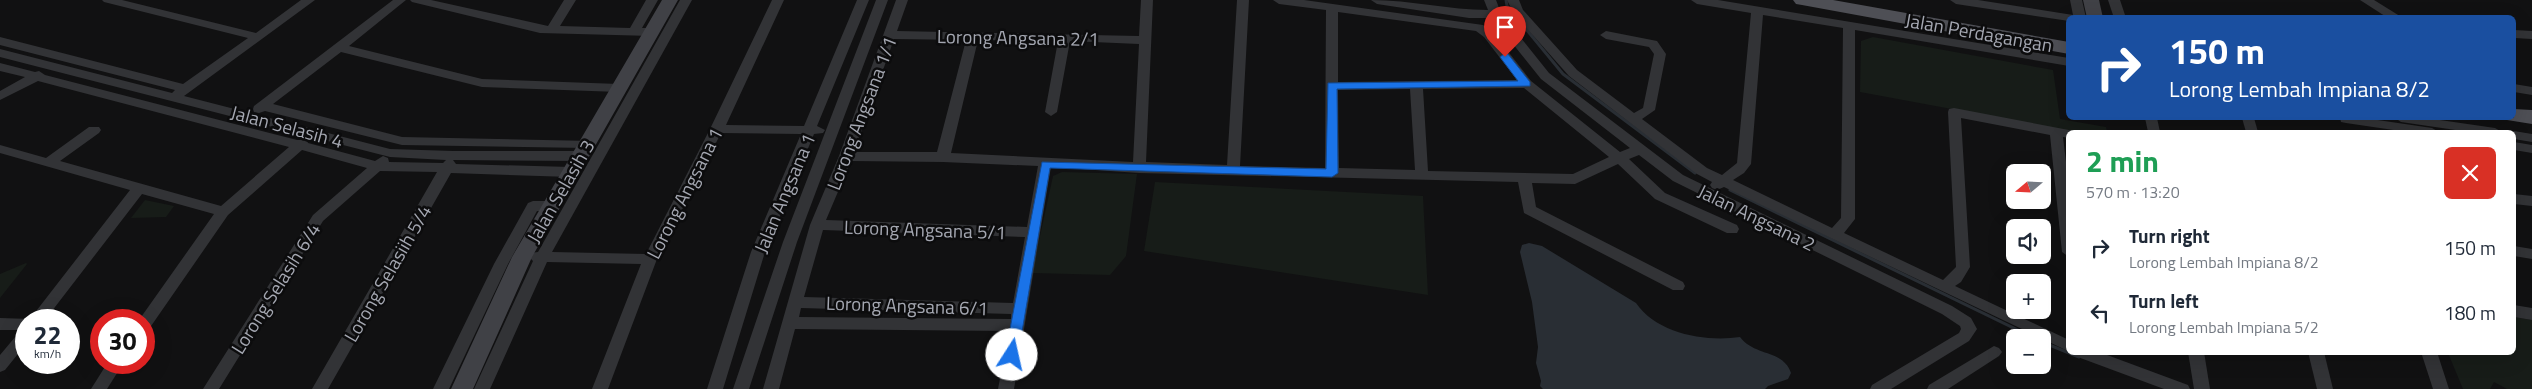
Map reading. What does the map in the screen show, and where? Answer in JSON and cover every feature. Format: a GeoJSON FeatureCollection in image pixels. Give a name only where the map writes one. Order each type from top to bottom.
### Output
{"type":"FeatureCollection","features":[{"type":"Feature","properties":{"kind":"main road","name":"Jalan Perdagangan"},"geometry":{"type":"LineString","coordinates":[[1802,0],[2066,47]]}},
{"type":"Feature","properties":{"kind":"main road","name":"Jalan Perdagangan"},"geometry":{"type":"LineString","coordinates":[[1837,0],[2066,39]]}},
{"type":"Feature","properties":{"kind":"main road"},"geometry":{"type":"LineString","coordinates":[[2516,106],[2532,108]]}},
{"type":"Feature","properties":{"kind":"main road"},"geometry":{"type":"LineString","coordinates":[[2516,115],[2532,117]]}},
{"type":"Feature","properties":{"kind":"street"},"geometry":{"type":"LineString","coordinates":[[108,0],[258,37]]}},
{"type":"Feature","properties":{"kind":"street"},"geometry":{"type":"LineString","coordinates":[[169,111],[181,95],[309,0]]}},
{"type":"Feature","properties":{"kind":"street"},"geometry":{"type":"LineString","coordinates":[[251,116],[400,0]]}},
{"type":"Feature","properties":{"kind":"street"},"geometry":{"type":"LineString","coordinates":[[416,0],[540,28],[652,32]]}},
{"type":"Feature","properties":{"kind":"street"},"geometry":{"type":"LineString","coordinates":[[552,29],[570,0]]}},
{"type":"Feature","properties":{"kind":"street"},"geometry":{"type":"LineString","coordinates":[[634,32],[652,0]]}},
{"type":"Feature","properties":{"kind":"street","name":"Jalan Selasih 3"},"geometry":{"type":"LineString","coordinates":[[462,389],[543,206],[579,158],[670,0]]}},
{"type":"Feature","properties":{"kind":"street","name":"Jalan Selasih 3"},"geometry":{"type":"LineString","coordinates":[[482,389],[542,257],[686,0]]}},
{"type":"Feature","properties":{"kind":"street","name":"Lorong Angsana 1"},"geometry":{"type":"LineString","coordinates":[[600,389],[650,259],[717,129],[778,0]]}},
{"type":"Feature","properties":{"kind":"street","name":"Jalan Angsana 1"},"geometry":{"type":"LineString","coordinates":[[715,389],[758,252],[863,0]]}},
{"type":"Feature","properties":{"kind":"street"},"geometry":{"type":"LineString","coordinates":[[741,389],[762,321],[831,131],[882,0]]}},
{"type":"Feature","properties":{"kind":"street","name":"Lorong Angsana 1/1"},"geometry":{"type":"LineString","coordinates":[[771,389],[817,225],[846,156],[902,0]]}},
{"type":"Feature","properties":{"kind":"street"},"geometry":{"type":"LineString","coordinates":[[1139,168],[1147,0]]}},
{"type":"Feature","properties":{"kind":"street"},"geometry":{"type":"LineString","coordinates":[[1233,170],[1243,0]]}},
{"type":"Feature","properties":{"kind":"street"},"geometry":{"type":"LineString","coordinates":[[1279,0],[1479,28],[1488,34],[1526,84],[1620,160],[1660,196],[1732,229]]}},
{"type":"Feature","properties":{"kind":"street"},"geometry":{"type":"LineString","coordinates":[[1377,0],[1468,14],[1495,14]]}},
{"type":"Feature","properties":{"kind":"street"},"geometry":{"type":"LineString","coordinates":[[1468,14],[1469,0]]}},
{"type":"Feature","properties":{"kind":"street","name":"Jalan Angsana 2"},"geometry":{"type":"LineString","coordinates":[[1490,0],[1495,14],[1545,76],[1678,178],[1948,310],[1966,322],[1969,329],[1964,336],[1878,389]]}},
{"type":"Feature","properties":{"kind":"street"},"geometry":{"type":"LineString","coordinates":[[1513,0],[1518,12],[1573,73],[1694,166],[2066,346]]}},
{"type":"Feature","properties":{"kind":"street"},"geometry":{"type":"LineString","coordinates":[[1697,0],[2066,61]]}},
{"type":"Feature","properties":{"kind":"street"},"geometry":{"type":"LineString","coordinates":[[1956,0],[2066,17]]}},
{"type":"Feature","properties":{"kind":"street"},"geometry":{"type":"LineString","coordinates":[[2076,0],[2079,15]]}},
{"type":"Feature","properties":{"kind":"street"},"geometry":{"type":"LineString","coordinates":[[2091,0],[2094,15]]}},
{"type":"Feature","properties":{"kind":"street"},"geometry":{"type":"LineString","coordinates":[[2104,0],[2106,15]]}},
{"type":"Feature","properties":{"kind":"street"},"geometry":{"type":"LineString","coordinates":[[2114,0],[2119,15]]}},
{"type":"Feature","properties":{"kind":"street"},"geometry":{"type":"LineString","coordinates":[[2366,0],[2392,15]]}},
{"type":"Feature","properties":{"kind":"street"},"geometry":{"type":"LineString","coordinates":[[1332,7],[1332,173]]}},
{"type":"Feature","properties":{"kind":"street"},"geometry":{"type":"LineString","coordinates":[[1709,194],[1722,180],[1739,170],[1744,164],[1757,10]]}},
{"type":"Feature","properties":{"kind":"street"},"geometry":{"type":"LineString","coordinates":[[1835,234],[1848,219],[1849,24]]}},
{"type":"Feature","properties":{"kind":"street"},"geometry":{"type":"LineString","coordinates":[[2516,34],[2532,36]]}},
{"type":"Feature","properties":{"kind":"street","name":"Lorong Angsana 2/1"},"geometry":{"type":"LineString","coordinates":[[890,35],[1145,40]]}},
{"type":"Feature","properties":{"kind":"street"},"geometry":{"type":"LineString","coordinates":[[1606,35],[1653,44],[1660,54],[1649,110],[1632,119]]}},
{"type":"Feature","properties":{"kind":"street"},"geometry":{"type":"LineString","coordinates":[[943,158],[973,37]]}},
{"type":"Feature","properties":{"kind":"street"},"geometry":{"type":"LineString","coordinates":[[1051,112],[1065,37]]}},
{"type":"Feature","properties":{"kind":"street"},"geometry":{"type":"LineString","coordinates":[[0,41],[181,95]]}},
{"type":"Feature","properties":{"kind":"street"},"geometry":{"type":"LineString","coordinates":[[338,47],[482,82],[619,88]]}},
{"type":"Feature","properties":{"kind":"street","name":"Jalan Selasih 4"},"geometry":{"type":"LineString","coordinates":[[0,53],[181,95],[251,116],[390,153],[579,158]]}},
{"type":"Feature","properties":{"kind":"street"},"geometry":{"type":"LineString","coordinates":[[0,96],[52,66]]}},
{"type":"Feature","properties":{"kind":"street"},"geometry":{"type":"LineString","coordinates":[[0,67],[299,147],[378,166],[446,170],[579,158]]}},
{"type":"Feature","properties":{"kind":"street"},"geometry":{"type":"LineString","coordinates":[[1332,86],[1526,84]]}},
{"type":"Feature","properties":{"kind":"street"},"geometry":{"type":"LineString","coordinates":[[1416,86],[1422,175]]}},
{"type":"Feature","properties":{"kind":"street"},"geometry":{"type":"LineString","coordinates":[[2516,88],[2532,91]]}},
{"type":"Feature","properties":{"kind":"street"},"geometry":{"type":"LineString","coordinates":[[264,106],[391,139],[579,158]]}},
{"type":"Feature","properties":{"kind":"street"},"geometry":{"type":"LineString","coordinates":[[1944,287],[1956,278],[1963,267],[1954,112],[2062,133],[2066,201]]}},
{"type":"Feature","properties":{"kind":"street"},"geometry":{"type":"LineString","coordinates":[[2358,120],[2420,130]]}},
{"type":"Feature","properties":{"kind":"street"},"geometry":{"type":"LineString","coordinates":[[2414,120],[2482,130]]}},
{"type":"Feature","properties":{"kind":"street"},"geometry":{"type":"LineString","coordinates":[[717,129],[831,131]]}},
{"type":"Feature","properties":{"kind":"street"},"geometry":{"type":"LineString","coordinates":[[48,163],[94,130]]}},
{"type":"Feature","properties":{"kind":"street"},"geometry":{"type":"LineString","coordinates":[[155,309],[223,212],[314,132]]}},
{"type":"Feature","properties":{"kind":"street"},"geometry":{"type":"LineString","coordinates":[[2516,136],[2532,138]]}},
{"type":"Feature","properties":{"kind":"street"},"geometry":{"type":"LineString","coordinates":[[2516,146],[2532,148]]}},
{"type":"Feature","properties":{"kind":"street"},"geometry":{"type":"LineString","coordinates":[[846,156],[943,158],[1139,168],[1575,179],[1620,160],[1639,148]]}},
{"type":"Feature","properties":{"kind":"street"},"geometry":{"type":"LineString","coordinates":[[0,149],[223,212]]}},
{"type":"Feature","properties":{"kind":"street","name":"Lorong Selasih 6/4"},"geometry":{"type":"LineString","coordinates":[[210,389],[318,218],[378,166],[390,153]]}},
{"type":"Feature","properties":{"kind":"street","name":"Lorong Selasiih 5/4"},"geometry":{"type":"LineString","coordinates":[[320,389],[453,156]]}},
{"type":"Feature","properties":{"kind":"street"},"geometry":{"type":"LineString","coordinates":[[1006,389],[1046,164]]}},
{"type":"Feature","properties":{"kind":"street"},"geometry":{"type":"LineString","coordinates":[[1524,178],[1529,210],[1678,286]]}},
{"type":"Feature","properties":{"kind":"street"},"geometry":{"type":"LineString","coordinates":[[45,309],[138,189]]}},
{"type":"Feature","properties":{"kind":"street"},"geometry":{"type":"LineString","coordinates":[[2516,199],[2532,201]]}},
{"type":"Feature","properties":{"kind":"street"},"geometry":{"type":"LineString","coordinates":[[441,389],[476,313],[543,206]]}},
{"type":"Feature","properties":{"kind":"street","name":"Lorong Angsana 5/1"},"geometry":{"type":"LineString","coordinates":[[817,225],[1034,232]]}},
{"type":"Feature","properties":{"kind":"street"},"geometry":{"type":"LineString","coordinates":[[2516,251],[2532,254]]}},
{"type":"Feature","properties":{"kind":"street"},"geometry":{"type":"LineString","coordinates":[[522,257],[650,259]]}},
{"type":"Feature","properties":{"kind":"street","name":"Lorong Angsana 6/1"},"geometry":{"type":"LineString","coordinates":[[795,302],[1020,308]]}},
{"type":"Feature","properties":{"kind":"street"},"geometry":{"type":"LineString","coordinates":[[2516,311],[2532,314]]}},
{"type":"Feature","properties":{"kind":"street"},"geometry":{"type":"LineString","coordinates":[[789,323],[1017,325]]}},
{"type":"Feature","properties":{"kind":"street"},"geometry":{"type":"LineString","coordinates":[[0,324],[15,324]]}},
{"type":"Feature","properties":{"kind":"street"},"geometry":{"type":"LineString","coordinates":[[0,366],[15,348]]}},
{"type":"Feature","properties":{"kind":"street"},"geometry":{"type":"LineString","coordinates":[[1936,389],[1994,352]]}},
{"type":"Feature","properties":{"kind":"street"},"geometry":{"type":"LineString","coordinates":[[2088,355],[2182,389]]}},
{"type":"Feature","properties":{"kind":"street"},"geometry":{"type":"LineString","coordinates":[[2196,355],[2202,389]]}},
{"type":"Feature","properties":{"kind":"street"},"geometry":{"type":"LineString","coordinates":[[2317,355],[2325,389]]}},
{"type":"Feature","properties":{"kind":"street"},"geometry":{"type":"LineString","coordinates":[[2430,355],[2441,389]]}},
{"type":"Feature","properties":{"kind":"street"},"geometry":{"type":"LineString","coordinates":[[99,389],[109,374]]}},
{"type":"Feature","properties":{"kind":"shaded area"},"geometry":{"type":"Polygon","coordinates":[[[1873,37],[2053,70],[2060,119],[2106,127],[2107,130],[2066,130],[1860,92],[1861,41],[1873,37]]]}},
{"type":"Feature","properties":{"kind":"shaded area"},"geometry":{"type":"Polygon","coordinates":[[[1062,172],[1137,174],[1126,256],[1110,275],[1032,273],[1053,176],[1062,172]]]}},
{"type":"Feature","properties":{"kind":"shaded area"},"geometry":{"type":"Polygon","coordinates":[[[1155,182],[1423,196],[1428,295],[1144,251],[1155,182]]]}},
{"type":"Feature","properties":{"kind":"shaded area"},"geometry":{"type":"Polygon","coordinates":[[[145,200],[174,206],[166,217],[131,218],[145,200]]]}},
{"type":"Feature","properties":{"kind":"shaded area"},"geometry":{"type":"Polygon","coordinates":[[[1529,243],[1542,246],[1636,303],[1645,314],[1669,329],[1698,337],[1740,337],[1753,348],[1782,360],[1791,373],[1788,379],[1768,386],[1765,389],[1543,389],[1540,386],[1541,381],[1536,363],[1538,347],[1532,302],[1520,252],[1522,245],[1529,243]]]}},
{"type":"Feature","properties":{"kind":"shaded area"},"geometry":{"type":"Polygon","coordinates":[[[27,264],[0,298],[0,274],[27,264]]]}},
{"type":"Feature","properties":{"kind":"shaded area"},"geometry":{"type":"Polygon","coordinates":[[[2516,317],[2532,320],[2532,389],[2507,389],[2494,382],[2490,389],[2463,389],[2449,355],[2516,355],[2516,317]]]}},
{"type":"Feature","properties":{"kind":"waterway"},"geometry":{"type":"LineString","coordinates":[[1506,0],[1507,6],[1563,74],[1695,173]]}},
{"type":"Feature","properties":{"kind":"waterway"},"geometry":{"type":"LineString","coordinates":[[1730,190],[2016,329]]}},
{"type":"Feature","properties":{"kind":"waterway"},"geometry":{"type":"LineString","coordinates":[[2051,346],[2066,352]]}},
{"type":"Feature","properties":{"kind":"waterway"},"geometry":{"type":"LineString","coordinates":[[2074,355],[2079,357]]}},
{"type":"Feature","properties":{"kind":"route"},"geometry":{"type":"LineString","coordinates":[[1012,355],[1046,164],[1187,170],[1332,173],[1332,86],[1526,84],[1510,66],[1505,57]]}}]}
